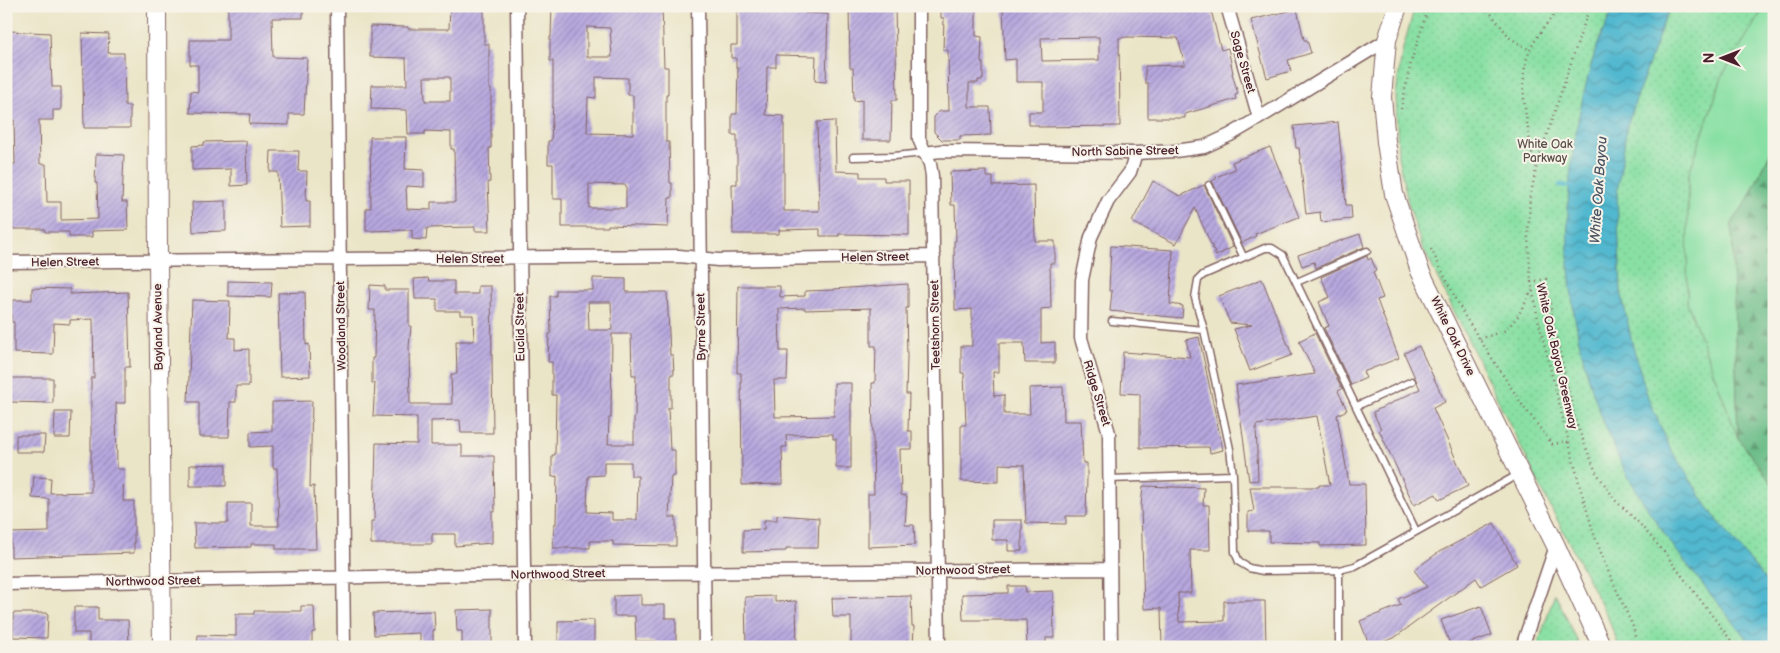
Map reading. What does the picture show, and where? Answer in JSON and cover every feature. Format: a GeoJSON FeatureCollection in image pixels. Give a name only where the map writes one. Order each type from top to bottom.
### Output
{"type":"FeatureCollection","features":[{"type":"Feature","properties":{"kind":"main road","name":"Bayland Avenue"},"geometry":{"type":"LineString","coordinates":[[156,6],[162,647]]}},
{"type":"Feature","properties":{"kind":"main road","name":"White Oak Drive"},"geometry":{"type":"LineString","coordinates":[[1398,6],[1387,40],[1382,97],[1394,194],[1420,271],[1556,546],[1602,647]]}},
{"type":"Feature","properties":{"kind":"street","name":"Woodland Street"},"geometry":{"type":"LineString","coordinates":[[337,6],[344,647]]}},
{"type":"Feature","properties":{"kind":"street","name":"Euclid Street"},"geometry":{"type":"LineString","coordinates":[[517,6],[525,647]]}},
{"type":"Feature","properties":{"kind":"street","name":"Byrne Street"},"geometry":{"type":"LineString","coordinates":[[698,6],[705,647]]}},
{"type":"Feature","properties":{"kind":"street","name":"Teetshorn Street"},"geometry":{"type":"LineString","coordinates":[[918,6],[919,139],[930,164],[932,176],[939,647]]}},
{"type":"Feature","properties":{"kind":"street","name":"Sage Street"},"geometry":{"type":"LineString","coordinates":[[1228,6],[1259,118]]}},
{"type":"Feature","properties":{"kind":"street","name":"North Sabine Street"},"geometry":{"type":"LineString","coordinates":[[924,153],[951,151],[1136,153],[1175,152],[1204,147],[1230,135],[1387,40]]}},
{"type":"Feature","properties":{"kind":"street","name":"Ridge Street"},"geometry":{"type":"LineString","coordinates":[[1111,647],[1109,433],[1081,338],[1082,280],[1091,237],[1108,201],[1130,172],[1136,153]]}},
{"type":"Feature","properties":{"kind":"street","name":"Helen Street"},"geometry":{"type":"LineString","coordinates":[[6,262],[679,256],[718,260],[934,256]]}},
{"type":"Feature","properties":{"kind":"street"},"geometry":{"type":"LineString","coordinates":[[1522,647],[1556,546]]}},
{"type":"Feature","properties":{"kind":"street","name":"Northwood Street"},"geometry":{"type":"LineString","coordinates":[[6,584],[524,574],[1109,568]]}},
{"type":"Feature","properties":{"kind":"lane"},"geometry":{"type":"LineString","coordinates":[[853,157],[924,153]]}},
{"type":"Feature","properties":{"kind":"lane"},"geometry":{"type":"LineString","coordinates":[[1209,184],[1243,256]]}},
{"type":"Feature","properties":{"kind":"lane"},"geometry":{"type":"LineString","coordinates":[[1416,531],[1283,255],[1272,248],[1265,248],[1203,275],[1198,280],[1195,298],[1204,330],[1230,449],[1233,475],[1235,552],[1239,562],[1249,568],[1263,571],[1339,570],[1355,566],[1520,473]]}},
{"type":"Feature","properties":{"kind":"lane"},"geometry":{"type":"LineString","coordinates":[[1297,282],[1366,251]]}},
{"type":"Feature","properties":{"kind":"lane"},"geometry":{"type":"LineString","coordinates":[[1112,321],[1204,330]]}},
{"type":"Feature","properties":{"kind":"lane"},"geometry":{"type":"LineString","coordinates":[[1357,406],[1412,381]]}},
{"type":"Feature","properties":{"kind":"lane"},"geometry":{"type":"LineString","coordinates":[[1109,478],[1233,475]]}},
{"type":"Feature","properties":{"kind":"lane"},"geometry":{"type":"LineString","coordinates":[[1339,570],[1339,647]]}},
{"type":"Feature","properties":{"kind":"path"},"geometry":{"type":"LineString","coordinates":[[1401,115],[1401,105],[1411,62],[1429,6]]}},
{"type":"Feature","properties":{"kind":"path"},"geometry":{"type":"LineString","coordinates":[[1485,6],[1510,38],[1530,50]]}},
{"type":"Feature","properties":{"kind":"path"},"geometry":{"type":"LineString","coordinates":[[1538,161],[1532,157],[1530,149],[1524,87],[1525,66],[1530,50],[1561,6]]}},
{"type":"Feature","properties":{"kind":"path","name":"White Oak Bayou Greenway"},"geometry":{"type":"LineString","coordinates":[[1590,6],[1538,161],[1530,197],[1528,236],[1531,282],[1568,442],[1593,531],[1634,629],[1636,647]]}},
{"type":"Feature","properties":{"kind":"path"},"geometry":{"type":"LineString","coordinates":[[1431,248],[1464,315],[1521,403],[1552,444],[1568,442]]}},
{"type":"Feature","properties":{"kind":"path"},"geometry":{"type":"LineString","coordinates":[[1531,282],[1546,279],[1553,322],[1576,423],[1596,472],[1616,501],[1638,522],[1664,552],[1736,647]]}},
{"type":"Feature","properties":{"kind":"path"},"geometry":{"type":"LineString","coordinates":[[1480,339],[1506,330],[1518,316],[1532,290]]}},
{"type":"Feature","properties":{"kind":"green space","name":"White Oak Parkway"},"geometry":{"type":"Polygon","coordinates":[[[1415,6],[1765,6],[1723,74],[1688,176],[1687,302],[1738,438],[1774,487],[1774,647],[1619,647],[1608,618],[1549,504],[1421,244],[1408,203],[1398,157],[1396,94],[1402,52],[1415,6]]]}},
{"type":"Feature","properties":{"kind":"green space"},"geometry":{"type":"Polygon","coordinates":[[[1765,6],[1774,6],[1774,145],[1748,199],[1732,224],[1738,438],[1687,302],[1688,176],[1723,74],[1765,6]]]}},
{"type":"Feature","properties":{"kind":"green space"},"geometry":{"type":"Polygon","coordinates":[[[1774,145],[1774,487],[1738,438],[1732,223],[1748,199],[1774,145]]]}},
{"type":"Feature","properties":{"kind":"green space"},"geometry":{"type":"Polygon","coordinates":[[[1555,593],[1580,647],[1537,647],[1555,593]]]}},
{"type":"Feature","properties":{"kind":"water","name":"White Oak Bayou"},"geometry":{"type":"Polygon","coordinates":[[[1615,6],[1673,6],[1665,18],[1627,125],[1617,194],[1621,291],[1632,343],[1648,398],[1670,448],[1711,512],[1774,591],[1774,647],[1754,647],[1683,559],[1650,513],[1617,454],[1591,387],[1581,348],[1573,308],[1569,268],[1569,187],[1574,146],[1587,81],[1601,37],[1615,6]]]}},
{"type":"Feature","properties":{"kind":"building"},"geometry":{"type":"Polygon","coordinates":[[[228,6],[303,6],[303,18],[272,18],[273,57],[307,58],[304,114],[289,114],[289,125],[249,124],[250,114],[190,113],[191,91],[198,92],[198,65],[190,65],[190,40],[228,40],[228,6]]]}},
{"type":"Feature","properties":{"kind":"building"},"geometry":{"type":"Polygon","coordinates":[[[450,6],[484,6],[484,44],[489,44],[489,89],[491,89],[490,182],[488,182],[490,231],[475,231],[475,227],[427,228],[426,240],[412,239],[412,230],[366,231],[366,208],[371,208],[370,137],[406,137],[405,169],[424,170],[424,187],[406,186],[407,209],[431,210],[431,202],[455,202],[454,149],[451,149],[451,132],[425,131],[425,134],[408,134],[407,110],[371,109],[372,85],[407,85],[406,58],[370,57],[370,26],[408,27],[408,29],[449,29],[450,6]],[[424,77],[425,101],[450,101],[450,77],[424,77]]]}},
{"type":"Feature","properties":{"kind":"building"},"geometry":{"type":"Polygon","coordinates":[[[552,6],[662,6],[664,67],[668,67],[666,142],[669,142],[670,183],[672,183],[672,198],[669,198],[668,227],[608,225],[608,227],[562,227],[562,199],[553,199],[553,164],[548,164],[548,141],[551,141],[553,102],[553,61],[550,61],[552,6]],[[587,27],[587,57],[612,57],[610,28],[587,27]],[[596,77],[596,98],[588,97],[587,133],[633,134],[633,95],[628,95],[628,78],[596,77]],[[589,184],[589,208],[626,208],[626,185],[589,184]]]}},
{"type":"Feature","properties":{"kind":"building"},"geometry":{"type":"Polygon","coordinates":[[[782,6],[805,6],[805,13],[828,14],[826,82],[815,81],[816,56],[776,55],[776,67],[767,67],[766,115],[784,116],[784,211],[819,211],[817,122],[835,121],[836,171],[860,172],[860,177],[884,177],[884,181],[909,181],[909,235],[839,234],[839,236],[820,236],[820,229],[779,230],[779,234],[733,234],[732,184],[737,184],[737,135],[732,135],[732,114],[737,114],[738,68],[736,68],[736,58],[731,58],[731,45],[737,45],[737,11],[782,11],[782,6]]]}},
{"type":"Feature","properties":{"kind":"building"},"geometry":{"type":"Polygon","coordinates":[[[849,6],[895,6],[897,100],[892,100],[891,140],[862,140],[862,100],[854,101],[853,68],[850,68],[849,6]]]}},
{"type":"Feature","properties":{"kind":"building"},"geometry":{"type":"Polygon","coordinates":[[[941,6],[976,6],[976,36],[982,37],[981,63],[983,63],[983,80],[978,80],[978,83],[969,83],[969,107],[990,107],[991,135],[960,136],[960,140],[942,140],[934,132],[934,117],[940,111],[949,111],[948,50],[943,50],[944,18],[941,18],[941,6]]]}},
{"type":"Feature","properties":{"kind":"building"},"geometry":{"type":"Polygon","coordinates":[[[1003,6],[1210,6],[1221,50],[1228,48],[1238,94],[1235,95],[1236,99],[1185,114],[1185,118],[1148,118],[1148,83],[1145,83],[1145,66],[1185,65],[1178,38],[1119,38],[1120,126],[1038,127],[1038,125],[1029,125],[1029,112],[1043,112],[1043,82],[1016,82],[1016,59],[1005,60],[1003,6]],[[1099,37],[1041,38],[1042,61],[1099,60],[1099,37]]]}},
{"type":"Feature","properties":{"kind":"building"},"geometry":{"type":"Polygon","coordinates":[[[1297,9],[1304,40],[1307,40],[1311,53],[1288,60],[1291,71],[1267,78],[1251,20],[1297,9]]]}},
{"type":"Feature","properties":{"kind":"building"},"geometry":{"type":"Polygon","coordinates":[[[10,31],[50,33],[52,87],[61,87],[61,110],[53,110],[53,120],[39,120],[40,164],[46,164],[47,202],[61,202],[61,220],[98,219],[97,183],[95,183],[96,154],[124,155],[122,202],[127,202],[128,230],[92,231],[92,237],[69,237],[69,232],[45,232],[45,229],[7,229],[7,164],[15,164],[14,120],[8,120],[8,61],[11,61],[10,31]]]}},
{"type":"Feature","properties":{"kind":"building"},"geometry":{"type":"Polygon","coordinates":[[[82,33],[109,34],[108,53],[124,53],[125,106],[130,106],[130,128],[84,128],[82,33]]]}},
{"type":"Feature","properties":{"kind":"building"},"geometry":{"type":"Polygon","coordinates":[[[1338,122],[1346,205],[1351,205],[1352,219],[1321,222],[1320,212],[1306,214],[1299,148],[1296,148],[1294,126],[1338,122]]]}},
{"type":"Feature","properties":{"kind":"building"},"geometry":{"type":"Polygon","coordinates":[[[246,141],[247,185],[231,186],[231,169],[192,170],[192,146],[204,145],[204,142],[246,141]]]}},
{"type":"Feature","properties":{"kind":"building"},"geometry":{"type":"Polygon","coordinates":[[[1270,147],[1299,217],[1255,234],[1256,236],[1242,243],[1212,181],[1216,177],[1235,169],[1232,162],[1270,147]]]}},
{"type":"Feature","properties":{"kind":"building"},"geometry":{"type":"Polygon","coordinates":[[[271,151],[299,151],[298,171],[307,171],[306,201],[310,201],[310,226],[280,227],[278,172],[270,172],[271,151]]]}},
{"type":"Feature","properties":{"kind":"building"},"geometry":{"type":"Polygon","coordinates":[[[986,171],[986,177],[993,177],[993,186],[1034,185],[1035,241],[1055,241],[1055,263],[1050,263],[1051,308],[1041,309],[1041,343],[1055,342],[1055,363],[1025,363],[1024,343],[999,343],[999,372],[993,372],[994,396],[1004,395],[1004,414],[1030,414],[1029,388],[1063,387],[1064,421],[1081,421],[1083,463],[1087,463],[1086,516],[1066,516],[1066,524],[1026,523],[1024,465],[999,464],[999,482],[961,481],[961,425],[966,425],[964,373],[961,373],[961,346],[972,346],[972,309],[955,310],[955,205],[951,205],[950,172],[986,171]]]}},
{"type":"Feature","properties":{"kind":"building"},"geometry":{"type":"Polygon","coordinates":[[[1153,181],[1180,196],[1204,185],[1233,247],[1216,256],[1195,208],[1176,244],[1132,222],[1153,181]]]}},
{"type":"Feature","properties":{"kind":"building"},"geometry":{"type":"Polygon","coordinates":[[[226,201],[226,231],[193,232],[192,202],[226,201]]]}},
{"type":"Feature","properties":{"kind":"building"},"geometry":{"type":"Polygon","coordinates":[[[1360,234],[1364,247],[1316,268],[1314,262],[1302,266],[1298,255],[1360,234]]]}},
{"type":"Feature","properties":{"kind":"building"},"geometry":{"type":"Polygon","coordinates":[[[1111,246],[1173,250],[1170,304],[1183,306],[1182,318],[1110,311],[1112,291],[1109,291],[1111,246]]]}},
{"type":"Feature","properties":{"kind":"building"},"geometry":{"type":"Polygon","coordinates":[[[1367,256],[1368,260],[1371,258],[1376,270],[1373,272],[1383,298],[1377,300],[1399,358],[1363,372],[1366,378],[1351,385],[1324,328],[1329,326],[1319,302],[1330,297],[1321,277],[1367,256]]]}},
{"type":"Feature","properties":{"kind":"building"},"geometry":{"type":"Polygon","coordinates":[[[428,278],[429,281],[454,281],[454,294],[478,294],[478,286],[491,286],[493,433],[461,433],[460,420],[431,421],[431,445],[462,445],[462,456],[494,456],[495,512],[492,512],[492,543],[455,546],[455,534],[432,534],[432,544],[371,544],[371,521],[374,521],[376,443],[417,444],[417,417],[373,416],[375,383],[372,383],[372,358],[374,358],[375,310],[369,310],[370,285],[385,286],[385,290],[409,290],[409,326],[411,326],[409,347],[410,404],[452,404],[451,374],[457,374],[456,341],[474,341],[473,315],[460,315],[460,311],[437,311],[437,299],[415,299],[414,279],[428,278]]]}},
{"type":"Feature","properties":{"kind":"building"},"geometry":{"type":"Polygon","coordinates":[[[593,278],[626,279],[626,292],[667,292],[670,355],[673,355],[674,374],[671,374],[671,408],[668,408],[670,450],[675,450],[675,476],[671,476],[669,517],[676,517],[676,546],[613,545],[613,541],[590,541],[590,548],[553,548],[554,524],[556,524],[557,476],[552,477],[552,455],[555,455],[556,395],[552,395],[552,362],[548,362],[549,334],[551,334],[550,296],[556,296],[556,290],[593,290],[593,278]],[[588,302],[589,330],[612,330],[611,302],[588,302]],[[612,334],[611,418],[609,418],[608,444],[634,444],[636,375],[632,375],[631,334],[612,334]],[[604,462],[604,475],[588,476],[587,512],[612,513],[612,520],[637,520],[638,476],[631,476],[631,462],[604,462]]]}},
{"type":"Feature","properties":{"kind":"building"},"geometry":{"type":"Polygon","coordinates":[[[1262,279],[1292,355],[1250,371],[1234,329],[1252,325],[1230,323],[1219,296],[1262,279]]]}},
{"type":"Feature","properties":{"kind":"building"},"geometry":{"type":"Polygon","coordinates":[[[228,281],[272,282],[271,297],[228,296],[228,281]]]}},
{"type":"Feature","properties":{"kind":"building"},"geometry":{"type":"Polygon","coordinates":[[[908,284],[908,308],[906,308],[906,394],[909,394],[908,431],[912,431],[912,449],[900,449],[901,495],[907,496],[905,525],[914,525],[915,545],[868,547],[868,494],[874,494],[872,383],[875,383],[876,346],[871,346],[871,308],[779,309],[780,351],[788,351],[787,380],[774,380],[775,417],[834,416],[834,383],[851,383],[851,468],[836,468],[836,439],[833,439],[833,434],[786,435],[787,447],[782,447],[783,484],[742,485],[741,373],[737,373],[738,286],[780,286],[780,297],[805,296],[805,291],[908,284]]]}},
{"type":"Feature","properties":{"kind":"building"},"geometry":{"type":"Polygon","coordinates":[[[32,288],[70,289],[70,294],[128,292],[130,367],[125,367],[125,403],[116,403],[117,469],[124,469],[123,501],[134,501],[134,553],[11,557],[11,533],[49,532],[49,499],[32,498],[34,477],[51,478],[50,493],[91,492],[91,378],[94,378],[93,319],[70,320],[70,324],[54,323],[53,354],[14,353],[14,322],[11,322],[12,300],[32,300],[32,288]]]}},
{"type":"Feature","properties":{"kind":"building"},"geometry":{"type":"Polygon","coordinates":[[[305,292],[306,345],[309,344],[310,376],[280,377],[278,293],[305,292]]]}},
{"type":"Feature","properties":{"kind":"building"},"geometry":{"type":"Polygon","coordinates":[[[192,300],[230,301],[229,338],[235,338],[235,350],[249,349],[249,386],[236,386],[236,402],[230,402],[229,437],[199,437],[199,402],[188,402],[192,300]]]}},
{"type":"Feature","properties":{"kind":"building"},"geometry":{"type":"Polygon","coordinates":[[[1315,333],[1342,389],[1338,391],[1347,410],[1337,415],[1349,484],[1365,484],[1366,545],[1320,546],[1320,543],[1269,542],[1269,531],[1248,531],[1248,512],[1254,511],[1250,487],[1319,487],[1319,485],[1330,485],[1317,416],[1256,425],[1258,480],[1249,481],[1236,385],[1315,374],[1299,341],[1315,333]]]}},
{"type":"Feature","properties":{"kind":"building"},"geometry":{"type":"Polygon","coordinates":[[[1199,337],[1223,450],[1210,453],[1209,447],[1140,448],[1140,394],[1121,393],[1123,352],[1190,357],[1186,340],[1199,337]]]}},
{"type":"Feature","properties":{"kind":"building"},"geometry":{"type":"Polygon","coordinates":[[[1419,346],[1445,402],[1433,408],[1468,486],[1439,500],[1436,494],[1414,505],[1379,430],[1381,429],[1373,412],[1420,389],[1404,353],[1419,346]]]}},
{"type":"Feature","properties":{"kind":"building"},"geometry":{"type":"Polygon","coordinates":[[[8,378],[53,378],[53,403],[8,402],[8,378]]]}},
{"type":"Feature","properties":{"kind":"building"},"geometry":{"type":"Polygon","coordinates":[[[312,401],[310,487],[314,486],[316,549],[276,549],[276,544],[251,544],[251,547],[195,548],[194,523],[228,523],[228,503],[251,503],[251,526],[279,526],[277,468],[273,468],[273,446],[250,447],[250,432],[272,431],[272,402],[312,401]]]}},
{"type":"Feature","properties":{"kind":"building"},"geometry":{"type":"Polygon","coordinates":[[[55,412],[71,412],[70,438],[54,438],[55,412]]]}},
{"type":"Feature","properties":{"kind":"building"},"geometry":{"type":"Polygon","coordinates":[[[16,435],[45,435],[44,452],[16,452],[16,435]]]}},
{"type":"Feature","properties":{"kind":"building"},"geometry":{"type":"Polygon","coordinates":[[[226,464],[226,486],[190,486],[190,465],[226,464]]]}},
{"type":"Feature","properties":{"kind":"building"},"geometry":{"type":"Polygon","coordinates":[[[1143,486],[1204,488],[1203,505],[1209,505],[1210,550],[1190,550],[1191,593],[1178,593],[1179,622],[1224,621],[1224,601],[1265,601],[1266,647],[1162,647],[1161,608],[1144,609],[1141,506],[1143,486]]]}},
{"type":"Feature","properties":{"kind":"building"},"geometry":{"type":"Polygon","coordinates":[[[777,515],[819,518],[818,548],[786,548],[786,551],[743,552],[743,530],[764,529],[764,520],[777,520],[777,515]]]}},
{"type":"Feature","properties":{"kind":"building"},"geometry":{"type":"Polygon","coordinates":[[[992,520],[1022,520],[1022,551],[1008,551],[1008,540],[992,540],[992,520]]]}},
{"type":"Feature","properties":{"kind":"building"},"geometry":{"type":"Polygon","coordinates":[[[1494,523],[1517,565],[1481,586],[1476,578],[1394,638],[1370,647],[1360,621],[1401,605],[1398,599],[1427,587],[1414,570],[1439,552],[1494,523]]]}},
{"type":"Feature","properties":{"kind":"building"},"geometry":{"type":"Polygon","coordinates":[[[1008,586],[1025,586],[1026,592],[1053,591],[1054,638],[1046,638],[1046,647],[1027,647],[1026,620],[963,620],[962,594],[1008,593],[1008,586]]]}},
{"type":"Feature","properties":{"kind":"building"},"geometry":{"type":"Polygon","coordinates":[[[641,595],[641,605],[665,605],[665,618],[676,618],[676,647],[656,647],[656,641],[636,641],[635,616],[614,616],[614,596],[641,595]]]}},
{"type":"Feature","properties":{"kind":"building"},"geometry":{"type":"Polygon","coordinates":[[[775,596],[775,602],[796,601],[797,647],[746,647],[745,597],[775,596]]]}},
{"type":"Feature","properties":{"kind":"building"},"geometry":{"type":"Polygon","coordinates":[[[911,596],[912,626],[914,626],[913,647],[851,647],[851,617],[833,617],[832,598],[911,596]]]}},
{"type":"Feature","properties":{"kind":"building"},"geometry":{"type":"Polygon","coordinates":[[[301,606],[314,606],[315,632],[312,632],[312,647],[197,647],[198,635],[236,636],[236,614],[254,614],[254,611],[301,611],[301,606]]]}},
{"type":"Feature","properties":{"kind":"building"},"geometry":{"type":"Polygon","coordinates":[[[1481,606],[1492,635],[1459,647],[1451,647],[1441,620],[1481,606]]]}},
{"type":"Feature","properties":{"kind":"building"},"geometry":{"type":"Polygon","coordinates":[[[74,607],[98,607],[98,620],[128,620],[129,647],[89,647],[89,633],[74,633],[74,607]]]}},
{"type":"Feature","properties":{"kind":"building"},"geometry":{"type":"Polygon","coordinates":[[[492,609],[492,647],[462,647],[462,631],[457,631],[456,610],[492,609]]]}},
{"type":"Feature","properties":{"kind":"building"},"geometry":{"type":"Polygon","coordinates":[[[434,611],[435,630],[433,630],[433,647],[420,647],[420,633],[374,635],[373,613],[434,611]]]}},
{"type":"Feature","properties":{"kind":"building"},"geometry":{"type":"Polygon","coordinates":[[[13,613],[48,613],[47,638],[13,637],[13,613]]]}},
{"type":"Feature","properties":{"kind":"building"},"geometry":{"type":"Polygon","coordinates":[[[594,620],[594,645],[558,646],[558,621],[594,620]]]}},
{"type":"Feature","properties":{"kind":"waterway"},"geometry":{"type":"LineString","coordinates":[[1560,185],[1574,187]]}}]}
